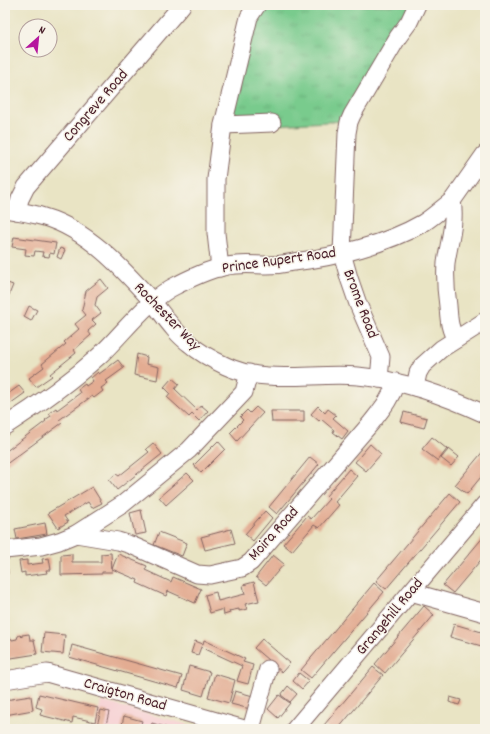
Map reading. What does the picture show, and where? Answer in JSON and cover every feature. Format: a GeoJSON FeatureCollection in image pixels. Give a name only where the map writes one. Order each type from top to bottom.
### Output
{"type":"FeatureCollection","features":[{"type":"Feature","properties":{"kind":"street","name":"Congreve Road"},"geometry":{"type":"LineString","coordinates":[[11,210],[20,199],[26,187],[182,5]]}},
{"type":"Feature","properties":{"kind":"street","name":"Brome Road"},"geometry":{"type":"LineString","coordinates":[[379,379],[381,356],[348,278],[342,253],[348,122],[398,37],[421,5]]}},
{"type":"Feature","properties":{"kind":"street"},"geometry":{"type":"LineString","coordinates":[[220,268],[215,210],[216,179],[223,124],[249,17],[255,6]]}},
{"type":"Feature","properties":{"kind":"street"},"geometry":{"type":"LineString","coordinates":[[223,124],[272,123]]}},
{"type":"Feature","properties":{"kind":"street","name":"Prince Rupert Road"},"geometry":{"type":"LineString","coordinates":[[5,426],[38,405],[99,356],[163,292],[220,268],[237,265],[269,265],[294,262],[342,253],[402,234],[424,222],[452,201],[485,154]]}},
{"type":"Feature","properties":{"kind":"street"},"geometry":{"type":"LineString","coordinates":[[452,201],[454,211],[446,263],[446,285],[449,324],[456,339]]}},
{"type":"Feature","properties":{"kind":"street","name":"Rochester Way"},"geometry":{"type":"LineString","coordinates":[[11,210],[44,217],[64,225],[83,236],[117,264],[189,344],[207,357],[229,367],[250,374],[286,376],[339,375],[396,382],[442,396],[485,414]]}},
{"type":"Feature","properties":{"kind":"street"},"geometry":{"type":"LineString","coordinates":[[415,387],[418,373],[422,366],[456,339],[485,321]]}},
{"type":"Feature","properties":{"kind":"street"},"geometry":{"type":"LineString","coordinates":[[5,550],[41,546],[59,541],[76,534],[123,504],[189,450],[244,392],[250,374]]}},
{"type":"Feature","properties":{"kind":"street","name":"Moira Road"},"geometry":{"type":"LineString","coordinates":[[76,534],[118,542],[197,574],[210,576],[242,568],[251,562],[371,423],[389,400],[396,382]]}},
{"type":"Feature","properties":{"kind":"street","name":"Grangehill Road"},"geometry":{"type":"LineString","coordinates":[[295,729],[485,504]]}},
{"type":"Feature","properties":{"kind":"street"},"geometry":{"type":"LineString","coordinates":[[410,592],[485,612]]}},
{"type":"Feature","properties":{"kind":"street"},"geometry":{"type":"LineString","coordinates":[[251,729],[268,669]]}},
{"type":"Feature","properties":{"kind":"street","name":"Craigton Road"},"geometry":{"type":"LineString","coordinates":[[5,680],[47,673],[110,697],[224,726],[244,729]]}},
{"type":"Feature","properties":{"kind":"shaded area"},"geometry":{"type":"Polygon","coordinates":[[[101,701],[204,729],[95,729],[101,701]]]}},
{"type":"Feature","properties":{"kind":"green space"},"geometry":{"type":"Polygon","coordinates":[[[270,5],[411,5],[345,121],[274,125],[232,116],[254,19],[263,9],[270,5]]]}},
{"type":"Feature","properties":{"kind":"building"},"geometry":{"type":"Polygon","coordinates":[[[14,237],[56,243],[54,254],[50,253],[49,257],[42,256],[43,252],[35,251],[34,256],[25,255],[26,249],[12,247],[14,237]]]}},
{"type":"Feature","properties":{"kind":"building"},"geometry":{"type":"Polygon","coordinates":[[[60,248],[65,250],[61,259],[57,257],[60,248]]]}},
{"type":"Feature","properties":{"kind":"building"},"geometry":{"type":"Polygon","coordinates":[[[101,279],[108,288],[97,297],[95,305],[101,313],[92,320],[96,324],[88,331],[91,335],[74,350],[76,353],[50,374],[52,376],[36,387],[29,378],[44,367],[42,364],[66,344],[64,342],[79,329],[75,324],[86,315],[82,310],[86,291],[101,279]]]}},
{"type":"Feature","properties":{"kind":"building"},"geometry":{"type":"Polygon","coordinates":[[[5,282],[13,285],[9,295],[5,294],[5,282]]]}},
{"type":"Feature","properties":{"kind":"building"},"geometry":{"type":"Polygon","coordinates":[[[29,306],[37,310],[31,321],[24,317],[29,306]]]}},
{"type":"Feature","properties":{"kind":"building"},"geometry":{"type":"Polygon","coordinates":[[[137,354],[147,357],[146,364],[159,367],[157,380],[134,375],[137,354]]]}},
{"type":"Feature","properties":{"kind":"building"},"geometry":{"type":"Polygon","coordinates":[[[118,360],[124,368],[106,381],[108,383],[101,388],[103,391],[94,398],[92,396],[59,420],[62,423],[5,465],[5,452],[46,421],[45,420],[51,416],[49,413],[56,408],[57,410],[80,393],[78,389],[93,381],[91,378],[98,372],[99,374],[118,360]]]}},
{"type":"Feature","properties":{"kind":"building"},"geometry":{"type":"Polygon","coordinates":[[[172,378],[179,384],[175,389],[197,410],[201,405],[208,411],[199,421],[192,414],[189,417],[167,397],[170,393],[164,387],[172,378]]]}},
{"type":"Feature","properties":{"kind":"building"},"geometry":{"type":"Polygon","coordinates":[[[19,386],[25,393],[7,406],[8,408],[5,410],[5,396],[19,386]]]}},
{"type":"Feature","properties":{"kind":"building"},"geometry":{"type":"Polygon","coordinates":[[[318,406],[325,413],[328,409],[336,415],[333,418],[348,431],[342,439],[321,419],[319,421],[311,414],[318,406]]]}},
{"type":"Feature","properties":{"kind":"building"},"geometry":{"type":"Polygon","coordinates":[[[256,407],[263,413],[237,441],[230,433],[243,420],[240,417],[247,410],[250,413],[256,407]]]}},
{"type":"Feature","properties":{"kind":"building"},"geometry":{"type":"Polygon","coordinates":[[[271,411],[304,411],[304,422],[272,422],[271,411]]]}},
{"type":"Feature","properties":{"kind":"building"},"geometry":{"type":"Polygon","coordinates":[[[404,412],[427,418],[424,428],[401,422],[404,412]]]}},
{"type":"Feature","properties":{"kind":"building"},"geometry":{"type":"Polygon","coordinates":[[[432,437],[447,449],[438,461],[422,449],[432,437]]]}},
{"type":"Feature","properties":{"kind":"building"},"geometry":{"type":"Polygon","coordinates":[[[218,441],[225,449],[201,473],[194,465],[218,441]]]}},
{"type":"Feature","properties":{"kind":"building"},"geometry":{"type":"Polygon","coordinates":[[[153,443],[162,454],[117,490],[109,480],[116,474],[119,476],[149,452],[146,449],[153,443]]]}},
{"type":"Feature","properties":{"kind":"building"},"geometry":{"type":"Polygon","coordinates":[[[370,444],[381,454],[366,471],[355,462],[370,444]]]}},
{"type":"Feature","properties":{"kind":"building"},"geometry":{"type":"Polygon","coordinates":[[[449,449],[459,457],[451,466],[441,458],[449,449]]]}},
{"type":"Feature","properties":{"kind":"building"},"geometry":{"type":"Polygon","coordinates":[[[485,449],[485,472],[467,494],[455,485],[485,449]]]}},
{"type":"Feature","properties":{"kind":"building"},"geometry":{"type":"Polygon","coordinates":[[[310,457],[319,464],[277,514],[269,507],[310,457]]]}},
{"type":"Feature","properties":{"kind":"building"},"geometry":{"type":"Polygon","coordinates":[[[349,469],[357,476],[335,502],[339,505],[319,528],[314,525],[292,551],[283,544],[307,516],[311,519],[329,499],[326,496],[349,469]]]}},
{"type":"Feature","properties":{"kind":"building"},"geometry":{"type":"Polygon","coordinates":[[[187,473],[194,480],[166,505],[159,497],[187,473]]]}},
{"type":"Feature","properties":{"kind":"building"},"geometry":{"type":"Polygon","coordinates":[[[92,487],[102,503],[92,508],[88,502],[64,516],[68,522],[58,528],[48,513],[92,487]]]}},
{"type":"Feature","properties":{"kind":"building"},"geometry":{"type":"Polygon","coordinates":[[[450,493],[460,502],[386,589],[376,581],[450,493]]]}},
{"type":"Feature","properties":{"kind":"building"},"geometry":{"type":"Polygon","coordinates":[[[141,510],[146,533],[135,535],[130,513],[141,510]]]}},
{"type":"Feature","properties":{"kind":"building"},"geometry":{"type":"Polygon","coordinates":[[[265,511],[272,518],[253,541],[245,534],[265,511]]]}},
{"type":"Feature","properties":{"kind":"building"},"geometry":{"type":"Polygon","coordinates":[[[45,523],[47,534],[17,539],[15,529],[45,523]]]}},
{"type":"Feature","properties":{"kind":"building"},"geometry":{"type":"Polygon","coordinates":[[[231,529],[235,543],[205,550],[201,537],[231,529]]]}},
{"type":"Feature","properties":{"kind":"building"},"geometry":{"type":"Polygon","coordinates":[[[159,532],[187,543],[182,556],[154,545],[159,532]]]}},
{"type":"Feature","properties":{"kind":"building"},"geometry":{"type":"Polygon","coordinates":[[[485,535],[485,555],[453,593],[443,585],[485,535]]]}},
{"type":"Feature","properties":{"kind":"building"},"geometry":{"type":"Polygon","coordinates":[[[111,553],[112,572],[102,572],[102,574],[61,575],[61,555],[72,554],[72,562],[101,562],[101,554],[111,553]]]}},
{"type":"Feature","properties":{"kind":"building"},"geometry":{"type":"Polygon","coordinates":[[[118,554],[147,566],[145,570],[171,582],[173,577],[201,589],[195,603],[168,591],[166,596],[137,583],[138,580],[112,569],[118,554]]]}},
{"type":"Feature","properties":{"kind":"building"},"geometry":{"type":"Polygon","coordinates":[[[273,555],[284,564],[266,585],[256,577],[273,555]]]}},
{"type":"Feature","properties":{"kind":"building"},"geometry":{"type":"Polygon","coordinates":[[[49,558],[51,570],[46,570],[47,573],[25,576],[25,572],[21,573],[19,561],[27,560],[27,565],[43,563],[42,559],[49,558]]]}},
{"type":"Feature","properties":{"kind":"building"},"geometry":{"type":"Polygon","coordinates":[[[5,562],[7,562],[8,574],[5,574],[5,562]]]}},
{"type":"Feature","properties":{"kind":"building"},"geometry":{"type":"Polygon","coordinates":[[[254,582],[259,601],[245,604],[247,609],[229,611],[230,613],[224,615],[223,609],[210,613],[205,595],[216,592],[218,601],[245,594],[243,585],[254,582]]]}},
{"type":"Feature","properties":{"kind":"building"},"geometry":{"type":"Polygon","coordinates":[[[374,583],[384,592],[311,678],[301,670],[374,583]]]}},
{"type":"Feature","properties":{"kind":"building"},"geometry":{"type":"Polygon","coordinates":[[[424,606],[434,615],[385,673],[375,664],[424,606]]]}},
{"type":"Feature","properties":{"kind":"building"},"geometry":{"type":"Polygon","coordinates":[[[454,624],[485,633],[485,647],[450,637],[454,624]]]}},
{"type":"Feature","properties":{"kind":"building"},"geometry":{"type":"Polygon","coordinates":[[[44,633],[65,635],[63,654],[42,652],[44,633]]]}},
{"type":"Feature","properties":{"kind":"building"},"geometry":{"type":"Polygon","coordinates":[[[29,634],[30,640],[34,640],[37,654],[5,659],[5,639],[17,639],[20,635],[22,637],[22,635],[29,634]]]}},
{"type":"Feature","properties":{"kind":"building"},"geometry":{"type":"Polygon","coordinates":[[[262,639],[290,663],[282,672],[254,648],[262,639]]]}},
{"type":"Feature","properties":{"kind":"building"},"geometry":{"type":"Polygon","coordinates":[[[204,640],[245,659],[243,662],[253,665],[248,684],[237,681],[242,666],[201,647],[198,655],[191,653],[195,641],[203,644],[204,640]]]}},
{"type":"Feature","properties":{"kind":"building"},"geometry":{"type":"Polygon","coordinates":[[[72,645],[182,676],[178,688],[69,657],[72,645]]]}},
{"type":"Feature","properties":{"kind":"building"},"geometry":{"type":"Polygon","coordinates":[[[189,666],[210,672],[203,696],[183,690],[189,666]]]}},
{"type":"Feature","properties":{"kind":"building"},"geometry":{"type":"Polygon","coordinates":[[[373,667],[383,675],[338,729],[329,729],[324,725],[373,667]]]}},
{"type":"Feature","properties":{"kind":"building"},"geometry":{"type":"Polygon","coordinates":[[[299,673],[309,681],[302,689],[293,681],[299,673]]]}},
{"type":"Feature","properties":{"kind":"building"},"geometry":{"type":"Polygon","coordinates":[[[215,674],[235,680],[229,703],[208,697],[215,674]]]}},
{"type":"Feature","properties":{"kind":"building"},"geometry":{"type":"Polygon","coordinates":[[[288,686],[297,694],[290,702],[281,695],[288,686]]]}},
{"type":"Feature","properties":{"kind":"building"},"geometry":{"type":"Polygon","coordinates":[[[235,691],[253,696],[250,709],[231,704],[235,691]]]}},
{"type":"Feature","properties":{"kind":"building"},"geometry":{"type":"Polygon","coordinates":[[[39,694],[98,708],[95,722],[73,717],[72,723],[40,715],[42,709],[36,707],[39,694]]]}},
{"type":"Feature","properties":{"kind":"building"},"geometry":{"type":"Polygon","coordinates":[[[279,695],[290,703],[278,718],[268,709],[279,695]]]}},
{"type":"Feature","properties":{"kind":"building"},"geometry":{"type":"Polygon","coordinates":[[[31,696],[33,710],[5,715],[5,700],[31,696]]]}},
{"type":"Feature","properties":{"kind":"building"},"geometry":{"type":"Polygon","coordinates":[[[450,697],[461,700],[459,705],[449,702],[450,697]]]}},
{"type":"Feature","properties":{"kind":"building"},"geometry":{"type":"Polygon","coordinates":[[[101,710],[109,712],[105,729],[96,729],[101,710]]]}},
{"type":"Feature","properties":{"kind":"building"},"geometry":{"type":"Polygon","coordinates":[[[124,716],[142,721],[139,729],[121,729],[124,716]]]}},
{"type":"Feature","properties":{"kind":"building"},"geometry":{"type":"Polygon","coordinates":[[[152,723],[171,729],[150,729],[152,723]]]}}]}
